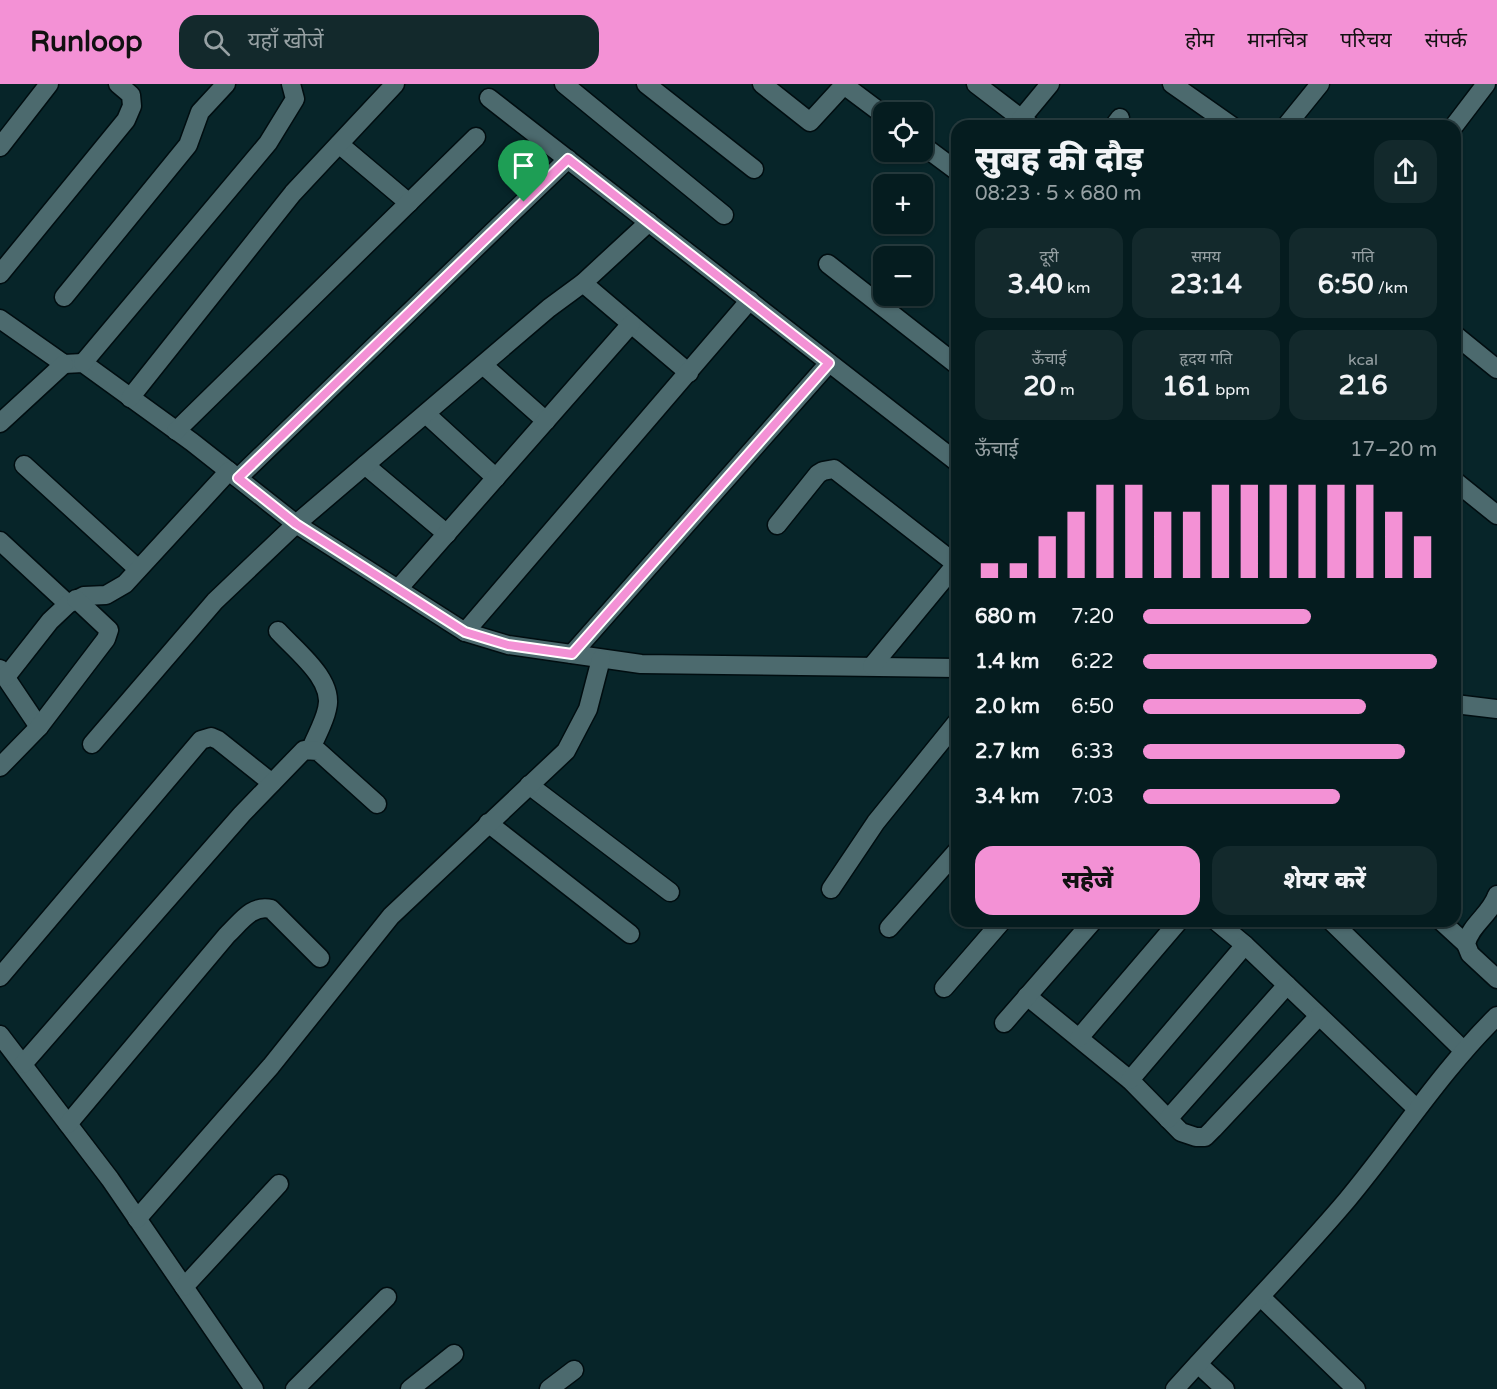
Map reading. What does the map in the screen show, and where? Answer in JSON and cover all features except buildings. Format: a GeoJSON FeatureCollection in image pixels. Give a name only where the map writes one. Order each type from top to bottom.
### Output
{"type":"FeatureCollection","features":[{"type":"Feature","properties":{"kind":"street"},"geometry":{"type":"LineString","coordinates":[[0,147],[49,84]]}},
{"type":"Feature","properties":{"kind":"street"},"geometry":{"type":"LineString","coordinates":[[64,297],[188,145],[200,112],[226,84]]}},
{"type":"Feature","properties":{"kind":"street"},"geometry":{"type":"LineString","coordinates":[[83,363],[268,142],[295,99],[291,84]]}},
{"type":"Feature","properties":{"kind":"street"},"geometry":{"type":"LineString","coordinates":[[130,398],[293,193],[395,84]]}},
{"type":"Feature","properties":{"kind":"street"},"geometry":{"type":"LineString","coordinates":[[564,84],[724,215]]}},
{"type":"Feature","properties":{"kind":"street"},"geometry":{"type":"LineString","coordinates":[[646,84],[754,169]]}},
{"type":"Feature","properties":{"kind":"street"},"geometry":{"type":"LineString","coordinates":[[762,84],[810,122],[844,85],[873,107]]}},
{"type":"Feature","properties":{"kind":"street"},"geometry":{"type":"LineString","coordinates":[[976,84],[1023,120]]}},
{"type":"Feature","properties":{"kind":"street"},"geometry":{"type":"LineString","coordinates":[[1027,120],[1050,84]]}},
{"type":"Feature","properties":{"kind":"street"},"geometry":{"type":"LineString","coordinates":[[1172,84],[1223,120]]}},
{"type":"Feature","properties":{"kind":"street"},"geometry":{"type":"LineString","coordinates":[[1291,120],[1320,84]]}},
{"type":"Feature","properties":{"kind":"street"},"geometry":{"type":"LineString","coordinates":[[1459,120],[1486,84]]}},
{"type":"Feature","properties":{"kind":"street"},"geometry":{"type":"LineString","coordinates":[[0,274],[126,120],[132,106],[131,88]]}},
{"type":"Feature","properties":{"kind":"street"},"geometry":{"type":"LineString","coordinates":[[489,98],[951,457]]}},
{"type":"Feature","properties":{"kind":"street"},"geometry":{"type":"LineString","coordinates":[[176,431],[476,137]]}},
{"type":"Feature","properties":{"kind":"street"},"geometry":{"type":"LineString","coordinates":[[339,144],[409,203]]}},
{"type":"Feature","properties":{"kind":"street"},"geometry":{"type":"LineString","coordinates":[[933,153],[951,167]]}},
{"type":"Feature","properties":{"kind":"street"},"geometry":{"type":"LineString","coordinates":[[39,727],[3,673],[50,621],[72,602],[106,595],[124,584],[233,474],[568,159]]}},
{"type":"Feature","properties":{"kind":"street"},"geometry":{"type":"LineString","coordinates":[[92,744],[215,601],[296,524],[583,283],[649,222]]}},
{"type":"Feature","properties":{"kind":"street"},"geometry":{"type":"LineString","coordinates":[[828,264],[951,354]]}},
{"type":"Feature","properties":{"kind":"street"},"geometry":{"type":"LineString","coordinates":[[583,283],[689,373]]}},
{"type":"Feature","properties":{"kind":"street"},"geometry":{"type":"LineString","coordinates":[[465,632],[750,300]]}},
{"type":"Feature","properties":{"kind":"street"},"geometry":{"type":"LineString","coordinates":[[0,320],[64,364],[83,363],[233,474],[296,524],[465,632],[508,645],[641,664],[951,668]]}},
{"type":"Feature","properties":{"kind":"street"},"geometry":{"type":"LineString","coordinates":[[398,589],[631,324]]}},
{"type":"Feature","properties":{"kind":"street"},"geometry":{"type":"LineString","coordinates":[[1461,340],[1497,369]]}},
{"type":"Feature","properties":{"kind":"street"},"geometry":{"type":"LineString","coordinates":[[572,654],[829,363]]}},
{"type":"Feature","properties":{"kind":"street"},"geometry":{"type":"LineString","coordinates":[[0,423],[64,364]]}},
{"type":"Feature","properties":{"kind":"street"},"geometry":{"type":"LineString","coordinates":[[483,365],[546,421]]}},
{"type":"Feature","properties":{"kind":"street"},"geometry":{"type":"LineString","coordinates":[[426,414],[496,478]]}},
{"type":"Feature","properties":{"kind":"street"},"geometry":{"type":"LineString","coordinates":[[24,465],[138,569]]}},
{"type":"Feature","properties":{"kind":"street"},"geometry":{"type":"LineString","coordinates":[[365,465],[447,534]]}},
{"type":"Feature","properties":{"kind":"street"},"geometry":{"type":"LineString","coordinates":[[777,525],[818,474],[828,469],[834,470],[951,559]]}},
{"type":"Feature","properties":{"kind":"street"},"geometry":{"type":"LineString","coordinates":[[1461,486],[1497,515]]}},
{"type":"Feature","properties":{"kind":"street"},"geometry":{"type":"LineString","coordinates":[[0,541],[72,602],[110,630],[106,639],[39,727],[0,767]]}},
{"type":"Feature","properties":{"kind":"street"},"geometry":{"type":"LineString","coordinates":[[872,666],[951,571]]}},
{"type":"Feature","properties":{"kind":"street"},"geometry":{"type":"LineString","coordinates":[[279,632],[323,681],[328,694],[328,708],[311,749]]}},
{"type":"Feature","properties":{"kind":"street"},"geometry":{"type":"LineString","coordinates":[[137,1219],[271,1066],[391,916],[566,751],[588,709],[601,658]]}},
{"type":"Feature","properties":{"kind":"street"},"geometry":{"type":"LineString","coordinates":[[1461,704],[1495,707]]}},
{"type":"Feature","properties":{"kind":"street"},"geometry":{"type":"LineString","coordinates":[[831,889],[876,822],[951,729]]}},
{"type":"Feature","properties":{"kind":"street"},"geometry":{"type":"LineString","coordinates":[[0,977],[201,740],[212,737],[218,740],[272,783]]}},
{"type":"Feature","properties":{"kind":"street"},"geometry":{"type":"LineString","coordinates":[[22,1064],[304,750],[318,751],[377,804]]}},
{"type":"Feature","properties":{"kind":"street"},"geometry":{"type":"LineString","coordinates":[[530,785],[670,892]]}},
{"type":"Feature","properties":{"kind":"street"},"geometry":{"type":"LineString","coordinates":[[488,823],[630,934]]}},
{"type":"Feature","properties":{"kind":"street"},"geometry":{"type":"LineString","coordinates":[[889,928],[951,858]]}},
{"type":"Feature","properties":{"kind":"street"},"geometry":{"type":"LineString","coordinates":[[1466,944],[1470,932],[1494,904],[1497,895]]}},
{"type":"Feature","properties":{"kind":"street"},"geometry":{"type":"LineString","coordinates":[[68,1124],[227,935],[254,910],[263,907],[271,909],[320,958]]}},
{"type":"Feature","properties":{"kind":"street"},"geometry":{"type":"LineString","coordinates":[[944,988],[997,927]]}},
{"type":"Feature","properties":{"kind":"street"},"geometry":{"type":"LineString","coordinates":[[1004,1023],[1088,927]]}},
{"type":"Feature","properties":{"kind":"street"},"geometry":{"type":"LineString","coordinates":[[1079,1038],[1174,927]]}},
{"type":"Feature","properties":{"kind":"street"},"geometry":{"type":"LineString","coordinates":[[1223,927],[1416,1108]]}},
{"type":"Feature","properties":{"kind":"street"},"geometry":{"type":"LineString","coordinates":[[1337,927],[1463,1050]]}},
{"type":"Feature","properties":{"kind":"street"},"geometry":{"type":"LineString","coordinates":[[1448,927],[1466,944],[1470,954],[1497,979]]}},
{"type":"Feature","properties":{"kind":"street"},"geometry":{"type":"LineString","coordinates":[[1130,1080],[1245,945]]}},
{"type":"Feature","properties":{"kind":"street"},"geometry":{"type":"LineString","coordinates":[[1168,1119],[1287,985]]}},
{"type":"Feature","properties":{"kind":"street"},"geometry":{"type":"LineString","coordinates":[[1028,996],[1130,1080],[1181,1132],[1196,1137],[1205,1137],[1319,1016]]}},
{"type":"Feature","properties":{"kind":"street"},"geometry":{"type":"LineString","coordinates":[[1175,1389],[1261,1297],[1348,1198],[1463,1050],[1497,1016]]}},
{"type":"Feature","properties":{"kind":"street"},"geometry":{"type":"LineString","coordinates":[[0,1035],[137,1219],[254,1389]]}},
{"type":"Feature","properties":{"kind":"street"},"geometry":{"type":"LineString","coordinates":[[184,1287],[279,1184]]}},
{"type":"Feature","properties":{"kind":"street"},"geometry":{"type":"LineString","coordinates":[[295,1389],[387,1297]]}},
{"type":"Feature","properties":{"kind":"street"},"geometry":{"type":"LineString","coordinates":[[1261,1297],[1356,1389]]}},
{"type":"Feature","properties":{"kind":"street"},"geometry":{"type":"LineString","coordinates":[[410,1389],[454,1354]]}},
{"type":"Feature","properties":{"kind":"street"},"geometry":{"type":"LineString","coordinates":[[1198,1364],[1225,1389]]}},
{"type":"Feature","properties":{"kind":"street"},"geometry":{"type":"LineString","coordinates":[[549,1389],[574,1370]]}},
{"type":"Feature","properties":{"kind":"route"},"geometry":{"type":"LineString","coordinates":[[568,159],[829,363],[572,654],[508,645],[465,632],[296,524],[238,478],[524,202],[568,159]]}}]}
